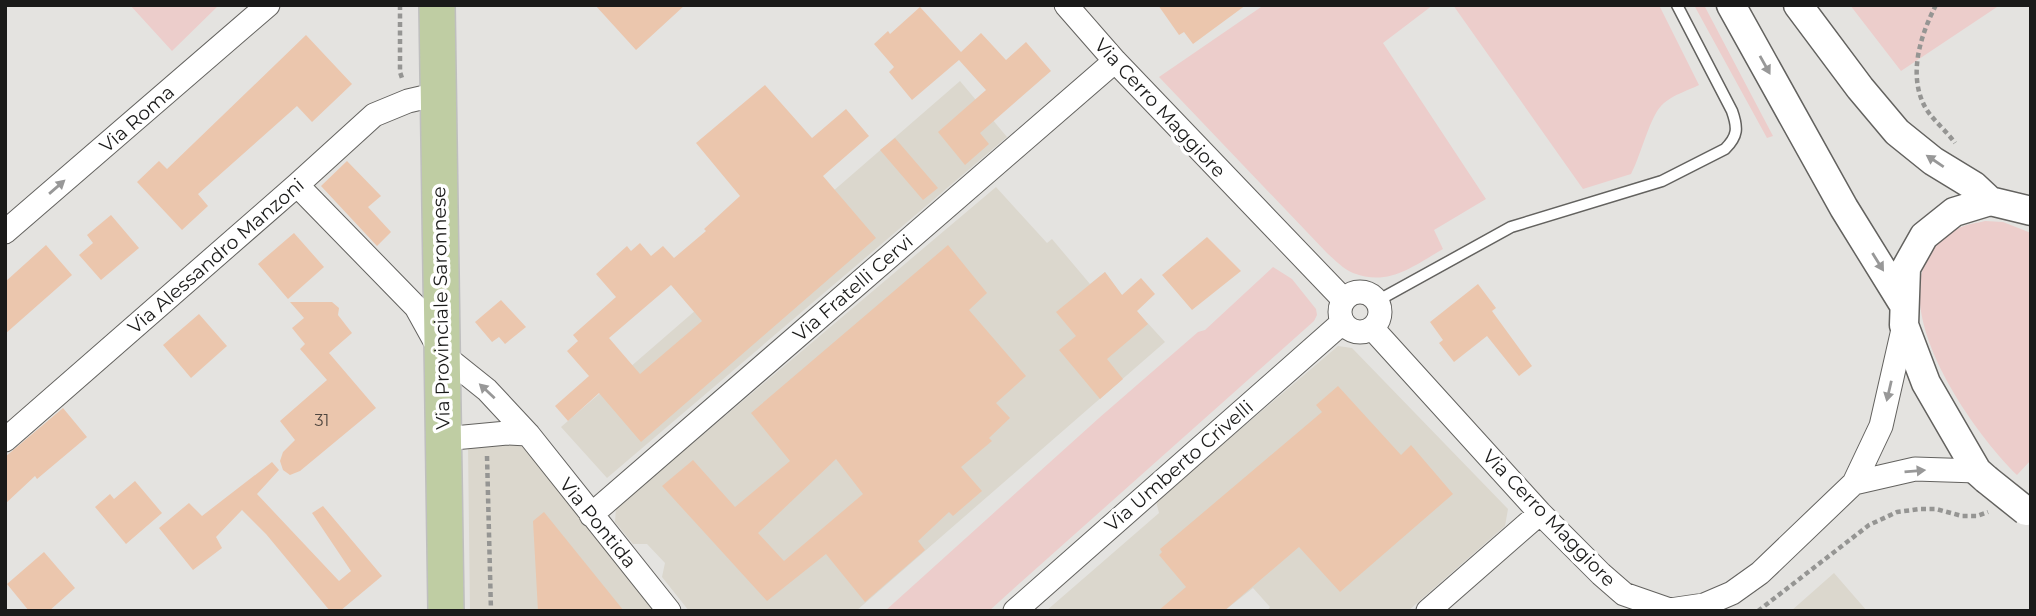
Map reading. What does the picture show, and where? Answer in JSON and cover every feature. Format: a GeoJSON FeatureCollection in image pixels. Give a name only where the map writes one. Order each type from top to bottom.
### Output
{"type":"FeatureCollection","features":[{"type":"Feature","properties":{"kind":"main road","name":"Via Provinciale Saronnese"},"geometry":{"type":"LineString","coordinates":[[437,5],[446,611]]}},
{"type":"Feature","properties":{"kind":"street","name":"Via Roma"},"geometry":{"type":"LineString","coordinates":[[5,232],[268,5]]}},
{"type":"Feature","properties":{"kind":"street","name":"Via Cerro Maggiore"},"geometry":{"type":"LineString","coordinates":[[1066,5],[1343,311]]}},
{"type":"Feature","properties":{"kind":"street"},"geometry":{"type":"LineString","coordinates":[[1731,5],[1904,315],[1926,383],[1982,475],[2028,512]]}},
{"type":"Feature","properties":{"kind":"street"},"geometry":{"type":"LineString","coordinates":[[1798,5],[1860,88],[1897,132],[1933,161],[1974,186],[1990,201],[2031,211]]}},
{"type":"Feature","properties":{"kind":"street","name":"Via Fratelli Cervi"},"geometry":{"type":"LineString","coordinates":[[591,515],[1115,61]]}},
{"type":"Feature","properties":{"kind":"street","name":"Via Alessandro Manzoni"},"geometry":{"type":"LineString","coordinates":[[5,440],[297,186],[374,115],[408,101],[438,94]]}},
{"type":"Feature","properties":{"kind":"street"},"geometry":{"type":"LineString","coordinates":[[297,186],[416,307],[442,354]]}},
{"type":"Feature","properties":{"kind":"street"},"geometry":{"type":"LineString","coordinates":[[1904,315],[1906,268],[1924,236],[1954,212],[1990,201]]}},
{"type":"Feature","properties":{"kind":"street"},"geometry":{"type":"LineString","coordinates":[[1361,292],[1373,296],[1377,301],[1379,319],[1371,328],[1359,332],[1353,330],[1343,311],[1349,295],[1361,292]]}},
{"type":"Feature","properties":{"kind":"street","name":"Via Umberto Crivelli"},"geometry":{"type":"LineString","coordinates":[[1015,611],[1343,311]]}},
{"type":"Feature","properties":{"kind":"street","name":"Via Cerro Maggiore"},"geometry":{"type":"LineString","coordinates":[[1371,328],[1540,513],[1631,603],[1670,610],[1704,605],[1732,593],[1760,573],[1854,483],[1881,426],[1904,315]]}},
{"type":"Feature","properties":{"kind":"street","name":"Via Pontida"},"geometry":{"type":"LineString","coordinates":[[442,354],[487,390],[528,434],[668,611]]}},
{"type":"Feature","properties":{"kind":"street"},"geometry":{"type":"LineString","coordinates":[[443,439],[484,434],[528,434]]}},
{"type":"Feature","properties":{"kind":"street"},"geometry":{"type":"LineString","coordinates":[[1854,483],[1915,469],[1982,475]]}},
{"type":"Feature","properties":{"kind":"street"},"geometry":{"type":"LineString","coordinates":[[1428,611],[1540,513]]}},
{"type":"Feature","properties":{"kind":"lane"},"geometry":{"type":"LineString","coordinates":[[1377,301],[1511,227],[1662,181],[1725,149],[1737,134],[1737,124],[1677,5]]}},
{"type":"Feature","properties":{"kind":"path"},"geometry":{"type":"LineString","coordinates":[[1936,5],[1919,48],[1919,88],[1923,104],[1957,146]]}},
{"type":"Feature","properties":{"kind":"path"},"geometry":{"type":"LineString","coordinates":[[484,434],[488,464],[491,611]]}},
{"type":"Feature","properties":{"kind":"path"},"geometry":{"type":"LineString","coordinates":[[1758,611],[1869,526],[1897,512],[1936,509],[1962,516],[1977,516],[1988,512]]}},
{"type":"Feature","properties":{"kind":"shaded area"},"geometry":{"type":"Polygon","coordinates":[[[130,5],[219,5],[172,51],[130,5]]]}},
{"type":"Feature","properties":{"kind":"shaded area"},"geometry":{"type":"Polygon","coordinates":[[[1264,5],[1433,5],[1383,43],[1486,199],[1434,230],[1443,249],[1411,268],[1389,276],[1366,277],[1349,271],[1327,253],[1159,77],[1264,5]]]}},
{"type":"Feature","properties":{"kind":"shaded area"},"geometry":{"type":"Polygon","coordinates":[[[1453,5],[1659,5],[1699,85],[1672,98],[1659,108],[1631,174],[1583,189],[1453,5]]]}},
{"type":"Feature","properties":{"kind":"shaded area"},"geometry":{"type":"Polygon","coordinates":[[[1694,5],[1704,5],[1773,136],[1767,138],[1694,5]]]}},
{"type":"Feature","properties":{"kind":"shaded area"},"geometry":{"type":"Polygon","coordinates":[[[1850,5],[2000,5],[1901,71],[1850,5]]]}},
{"type":"Feature","properties":{"kind":"shaded area"},"geometry":{"type":"Polygon","coordinates":[[[960,81],[1007,137],[607,478],[561,427],[960,81]]]}},
{"type":"Feature","properties":{"kind":"shaded area"},"geometry":{"type":"Polygon","coordinates":[[[996,187],[1047,243],[1052,239],[1090,284],[1105,272],[1165,342],[856,611],[689,611],[662,577],[665,563],[647,544],[633,544],[615,522],[616,508],[996,187]]]}},
{"type":"Feature","properties":{"kind":"shaded area"},"geometry":{"type":"Polygon","coordinates":[[[1985,221],[2003,222],[2031,233],[2031,460],[2017,475],[1980,432],[1960,403],[1929,342],[1921,311],[1920,282],[1928,257],[1934,248],[1954,230],[1985,221]]]}},
{"type":"Feature","properties":{"kind":"shaded area"},"geometry":{"type":"Polygon","coordinates":[[[1273,267],[1292,279],[1316,309],[1314,321],[989,611],[885,611],[1099,418],[1198,332],[1205,330],[1273,267]]]}},
{"type":"Feature","properties":{"kind":"shaded area"},"geometry":{"type":"Polygon","coordinates":[[[1338,346],[1352,348],[1508,509],[1505,526],[1408,611],[1267,611],[1270,607],[1253,588],[1224,611],[1046,611],[1159,513],[1156,501],[1338,346]]]}},
{"type":"Feature","properties":{"kind":"shaded area"},"geometry":{"type":"Polygon","coordinates":[[[533,441],[660,611],[470,611],[468,445],[533,441]]]}},
{"type":"Feature","properties":{"kind":"shaded area"},"geometry":{"type":"Polygon","coordinates":[[[1834,573],[1867,611],[1791,611],[1834,573]]]}},
{"type":"Feature","properties":{"kind":"building"},"geometry":{"type":"Polygon","coordinates":[[[595,5],[685,5],[636,50],[595,5]]]}},
{"type":"Feature","properties":{"kind":"building"},"geometry":{"type":"Polygon","coordinates":[[[1158,5],[1246,5],[1193,44],[1184,32],[1179,35],[1158,5]]]}},
{"type":"Feature","properties":{"kind":"building"},"geometry":{"type":"Polygon","coordinates":[[[920,7],[961,52],[981,33],[1006,60],[1026,42],[1051,71],[980,133],[989,144],[965,165],[938,132],[986,90],[959,60],[912,100],[889,72],[894,67],[874,44],[888,31],[890,34],[920,7]]]}},
{"type":"Feature","properties":{"kind":"building"},"geometry":{"type":"Polygon","coordinates":[[[306,35],[352,84],[312,122],[297,106],[198,194],[208,206],[182,230],[137,182],[159,161],[167,169],[306,35]]]}},
{"type":"Feature","properties":{"kind":"building"},"geometry":{"type":"Polygon","coordinates":[[[765,85],[812,138],[846,109],[869,136],[823,176],[876,238],[641,442],[599,393],[568,421],[555,406],[589,376],[567,351],[578,341],[573,335],[616,297],[596,274],[627,246],[631,251],[640,243],[651,256],[663,246],[674,258],[706,231],[704,229],[740,196],[696,143],[765,85]],[[671,285],[609,338],[640,374],[702,321],[671,285]]]}},
{"type":"Feature","properties":{"kind":"building"},"geometry":{"type":"Polygon","coordinates":[[[895,138],[938,188],[923,200],[880,150],[895,138]]]}},
{"type":"Feature","properties":{"kind":"building"},"geometry":{"type":"Polygon","coordinates":[[[347,161],[381,196],[368,207],[391,232],[377,246],[321,186],[347,161]]]}},
{"type":"Feature","properties":{"kind":"building"},"geometry":{"type":"Polygon","coordinates":[[[111,215],[139,248],[101,280],[79,255],[93,243],[87,235],[111,215]]]}},
{"type":"Feature","properties":{"kind":"building"},"geometry":{"type":"Polygon","coordinates":[[[294,233],[324,267],[288,299],[258,264],[294,233]]]}},
{"type":"Feature","properties":{"kind":"building"},"geometry":{"type":"Polygon","coordinates":[[[1207,237],[1241,271],[1192,310],[1162,275],[1207,237]]]}},
{"type":"Feature","properties":{"kind":"building"},"geometry":{"type":"Polygon","coordinates":[[[46,245],[72,275],[5,334],[5,282],[46,245]]]}},
{"type":"Feature","properties":{"kind":"building"},"geometry":{"type":"Polygon","coordinates":[[[948,245],[987,293],[969,310],[1026,376],[996,403],[1010,418],[989,438],[992,441],[961,467],[982,491],[953,516],[949,512],[918,541],[925,550],[865,602],[826,554],[767,601],[662,486],[693,460],[735,507],[790,461],[751,413],[948,245]],[[836,459],[758,533],[784,561],[863,494],[836,459]]]}},
{"type":"Feature","properties":{"kind":"building"},"geometry":{"type":"Polygon","coordinates":[[[1105,272],[1122,295],[1141,278],[1155,294],[1137,311],[1148,324],[1107,359],[1123,379],[1100,399],[1059,350],[1076,336],[1056,312],[1105,272]]]}},
{"type":"Feature","properties":{"kind":"building"},"geometry":{"type":"Polygon","coordinates":[[[1478,284],[1496,308],[1492,311],[1532,366],[1519,376],[1487,336],[1454,362],[1439,343],[1443,340],[1430,322],[1478,284]]]}},
{"type":"Feature","properties":{"kind":"building"},"geometry":{"type":"Polygon","coordinates":[[[501,300],[526,327],[505,344],[499,337],[492,342],[475,322],[501,300]]]}},
{"type":"Feature","properties":{"kind":"building"},"geometry":{"type":"Polygon","coordinates":[[[290,302],[332,302],[339,308],[338,315],[352,333],[329,353],[376,408],[300,471],[290,475],[283,470],[280,461],[283,452],[295,440],[280,421],[327,380],[300,349],[305,344],[292,328],[304,318],[290,302]]]}},
{"type":"Feature","properties":{"kind":"building"},"geometry":{"type":"Polygon","coordinates":[[[199,314],[227,346],[191,378],[163,345],[199,314]]]}},
{"type":"Feature","properties":{"kind":"building"},"geometry":{"type":"Polygon","coordinates":[[[1338,386],[1401,455],[1411,445],[1453,494],[1340,592],[1299,547],[1224,611],[1158,611],[1186,587],[1159,555],[1162,552],[1160,549],[1322,412],[1316,405],[1338,386]]]}},
{"type":"Feature","properties":{"kind":"building"},"geometry":{"type":"Polygon","coordinates":[[[63,408],[87,437],[37,479],[35,476],[5,504],[5,457],[63,408]]]}},
{"type":"Feature","properties":{"kind":"building"},"geometry":{"type":"Polygon","coordinates":[[[272,462],[279,470],[257,494],[339,581],[351,571],[312,513],[323,506],[382,576],[340,611],[330,611],[266,534],[242,510],[216,537],[222,548],[193,570],[159,528],[189,503],[202,516],[272,462]]]}},
{"type":"Feature","properties":{"kind":"building"},"geometry":{"type":"Polygon","coordinates":[[[135,481],[162,513],[126,544],[95,507],[110,494],[114,499],[135,481]]]}},
{"type":"Feature","properties":{"kind":"building"},"geometry":{"type":"Polygon","coordinates":[[[544,512],[624,611],[538,611],[533,521],[544,512]]]}},
{"type":"Feature","properties":{"kind":"building"},"geometry":{"type":"Polygon","coordinates":[[[44,552],[75,588],[49,611],[29,611],[7,584],[44,552]]]}}]}
